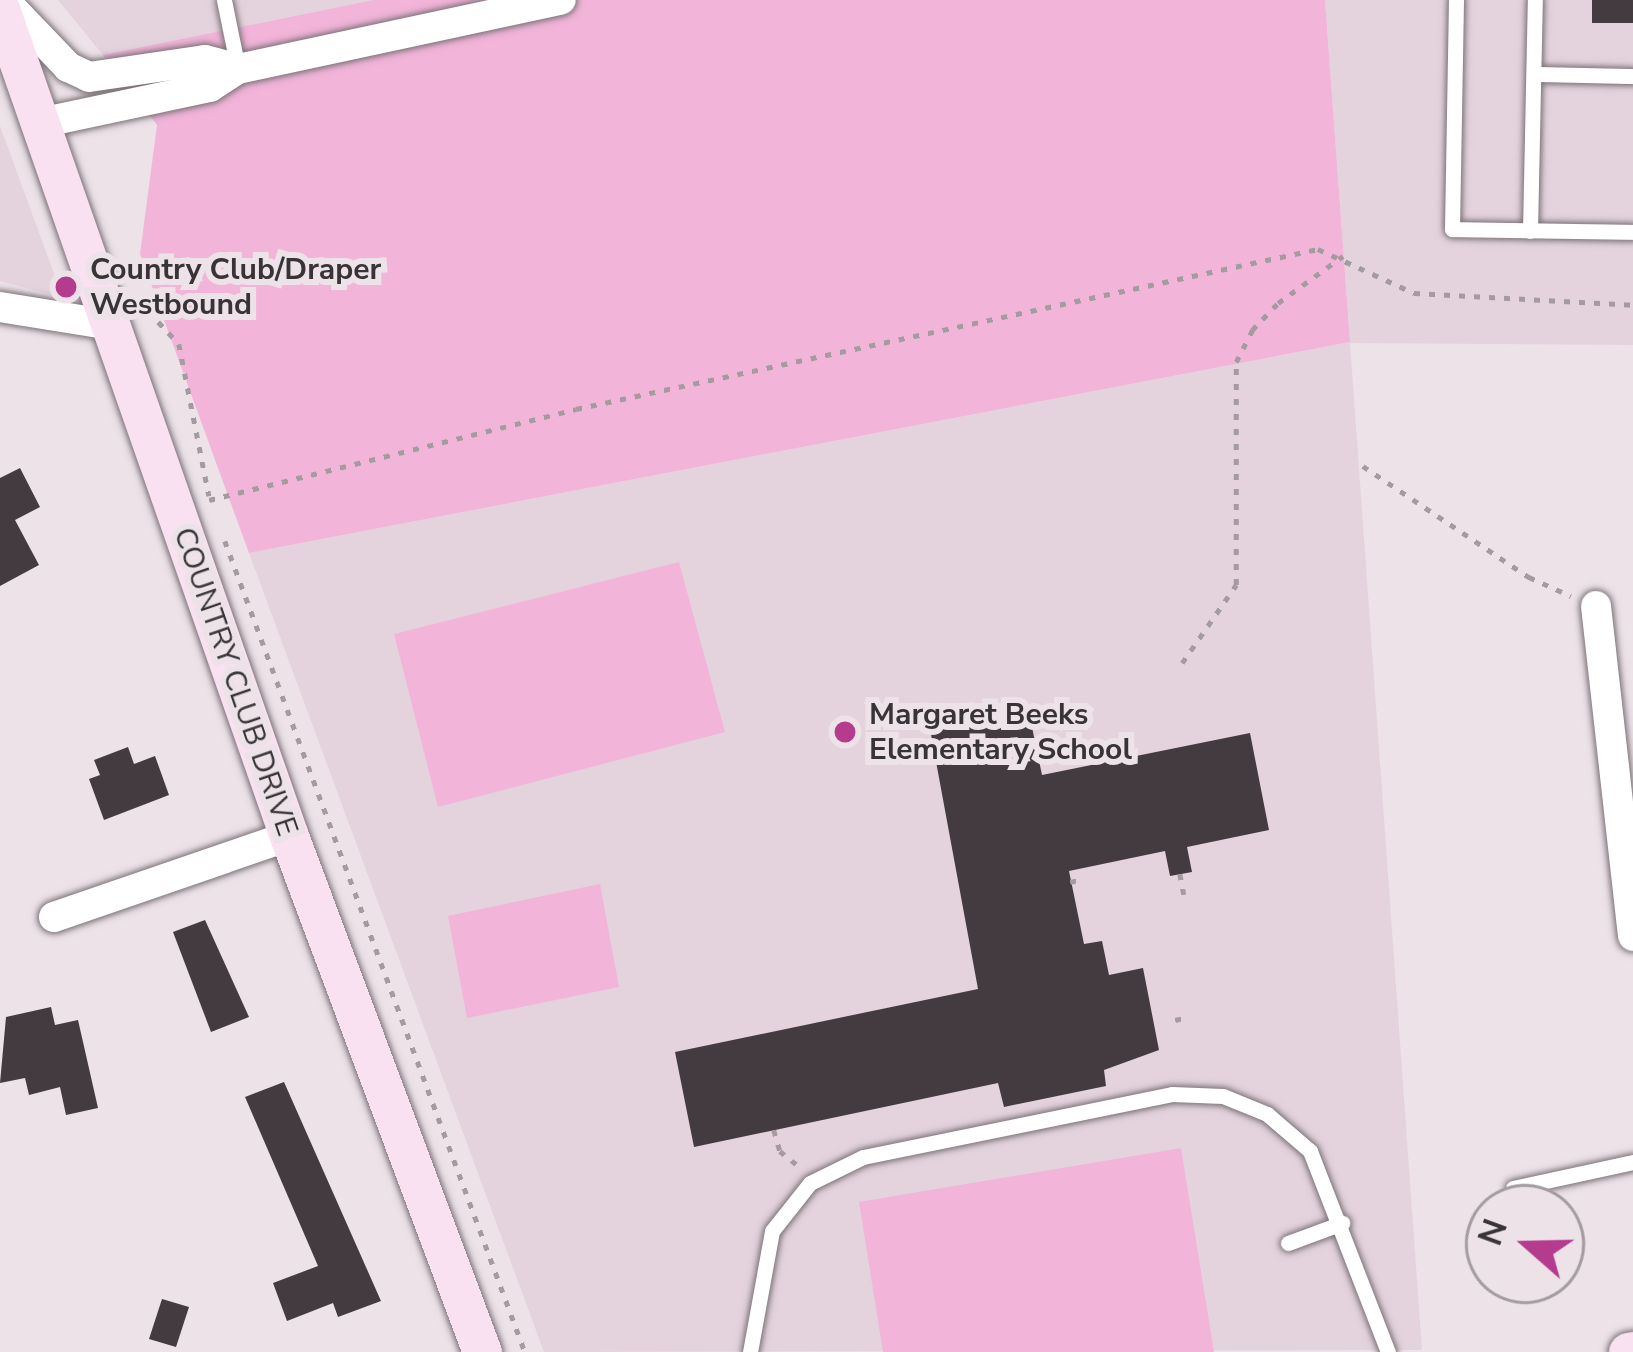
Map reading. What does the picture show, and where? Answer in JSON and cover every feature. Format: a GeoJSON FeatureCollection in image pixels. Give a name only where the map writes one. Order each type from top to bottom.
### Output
{"type":"FeatureCollection","features":[{"type":"Feature","properties":{"kind":"street"},"geometry":{"type":"LineString","coordinates":[[4,0],[68,67],[89,76],[205,60],[238,69]]}},
{"type":"Feature","properties":{"kind":"street"},"geometry":{"type":"LineString","coordinates":[[40,122],[210,87],[238,69],[561,0]]}},
{"type":"Feature","properties":{"kind":"street","name":"COUNTRY CLUB DRIVE"},"geometry":{"type":"LineString","coordinates":[[0,9],[40,122],[122,311],[289,836],[482,1352]]}},
{"type":"Feature","properties":{"kind":"street"},"geometry":{"type":"LineString","coordinates":[[0,308],[122,311]]}},
{"type":"Feature","properties":{"kind":"street"},"geometry":{"type":"LineString","coordinates":[[1596,606],[1633,936]]}},
{"type":"Feature","properties":{"kind":"street"},"geometry":{"type":"LineString","coordinates":[[54,917],[289,836]]}},
{"type":"Feature","properties":{"kind":"lane"},"geometry":{"type":"LineString","coordinates":[[224,0],[238,69]]}},
{"type":"Feature","properties":{"kind":"lane"},"geometry":{"type":"LineString","coordinates":[[1456,0],[1452,230],[1633,232]]}},
{"type":"Feature","properties":{"kind":"lane"},"geometry":{"type":"LineString","coordinates":[[1530,231],[1535,0]]}},
{"type":"Feature","properties":{"kind":"lane"},"geometry":{"type":"LineString","coordinates":[[1534,74],[1633,76]]}},
{"type":"Feature","properties":{"kind":"lane"},"geometry":{"type":"LineString","coordinates":[[750,1352],[772,1231],[809,1184],[863,1157],[1172,1094],[1202,1094],[1268,1114],[1310,1151],[1342,1223],[1388,1352]]}},
{"type":"Feature","properties":{"kind":"lane"},"geometry":{"type":"LineString","coordinates":[[1528,1184],[1633,1162]]}},
{"type":"Feature","properties":{"kind":"lane"},"geometry":{"type":"LineString","coordinates":[[1288,1243],[1342,1223]]}},
{"type":"Feature","properties":{"kind":"path"},"geometry":{"type":"LineString","coordinates":[[209,500],[576,410],[1318,249],[1343,256],[1414,292],[1633,305]]}},
{"type":"Feature","properties":{"kind":"path"},"geometry":{"type":"LineString","coordinates":[[1182,663],[1236,585],[1236,362],[1252,330],[1278,303],[1343,256]]}},
{"type":"Feature","properties":{"kind":"path"},"geometry":{"type":"LineString","coordinates":[[122,311],[179,344],[209,500],[524,1352]]}},
{"type":"Feature","properties":{"kind":"path"},"geometry":{"type":"LineString","coordinates":[[1363,466],[1529,577],[1596,606]]}},
{"type":"Feature","properties":{"kind":"path"},"geometry":{"type":"LineString","coordinates":[[1180,874],[1184,895]]}},
{"type":"Feature","properties":{"kind":"path"},"geometry":{"type":"LineString","coordinates":[[1070,882],[1083,879]]}},
{"type":"Feature","properties":{"kind":"path"},"geometry":{"type":"LineString","coordinates":[[1175,1020],[1187,1017]]}},
{"type":"Feature","properties":{"kind":"path"},"geometry":{"type":"LineString","coordinates":[[774,1130],[780,1151],[797,1165]]}},
{"type":"Feature","properties":{"kind":"shaded area"},"geometry":{"type":"Polygon","coordinates":[[[58,0],[373,0],[103,55],[58,0]]]}},
{"type":"Feature","properties":{"kind":"shaded area"},"geometry":{"type":"Polygon","coordinates":[[[373,0],[1325,0],[1350,342],[249,553],[140,254],[157,125],[103,55],[373,0]]]}},
{"type":"Feature","properties":{"kind":"shaded area","name":"Margaret Beeks Elementary School"},"geometry":{"type":"Polygon","coordinates":[[[1325,0],[1633,0],[1633,345],[1350,343],[1422,1350],[544,1352],[249,553],[1350,342],[1325,0]]]}},
{"type":"Feature","properties":{"kind":"shaded area"},"geometry":{"type":"Polygon","coordinates":[[[0,126],[63,298],[0,281],[0,126]]]}},
{"type":"Feature","properties":{"kind":"shaded area"},"geometry":{"type":"Polygon","coordinates":[[[679,562],[725,732],[438,807],[394,634],[679,562]]]}},
{"type":"Feature","properties":{"kind":"shaded area"},"geometry":{"type":"Polygon","coordinates":[[[600,884],[619,987],[467,1018],[448,916],[600,884]]]}},
{"type":"Feature","properties":{"kind":"shaded area"},"geometry":{"type":"Polygon","coordinates":[[[1181,1148],[1214,1352],[883,1352],[859,1202],[1181,1148]]]}},
{"type":"Feature","properties":{"kind":"building"},"geometry":{"type":"Polygon","coordinates":[[[1592,0],[1633,0],[1633,23],[1592,23],[1592,0]]]}},
{"type":"Feature","properties":{"kind":"building"},"geometry":{"type":"Polygon","coordinates":[[[20,468],[40,507],[15,520],[39,565],[0,586],[0,478],[20,468]]]}},
{"type":"Feature","properties":{"kind":"building"},"geometry":{"type":"Polygon","coordinates":[[[1028,708],[1042,775],[1250,733],[1269,830],[1187,847],[1192,872],[1170,876],[1165,851],[1069,871],[1084,944],[1102,941],[1109,975],[1143,968],[1159,1050],[1104,1070],[1106,1086],[1004,1107],[998,1083],[694,1147],[675,1052],[978,989],[930,729],[1028,708]]]}},
{"type":"Feature","properties":{"kind":"building"},"geometry":{"type":"Polygon","coordinates":[[[128,747],[134,764],[155,756],[169,795],[104,820],[89,779],[100,775],[94,760],[128,747]]]}},
{"type":"Feature","properties":{"kind":"building"},"geometry":{"type":"Polygon","coordinates":[[[205,920],[249,1017],[211,1032],[173,932],[205,920]]]}},
{"type":"Feature","properties":{"kind":"building"},"geometry":{"type":"Polygon","coordinates":[[[51,1007],[55,1025],[78,1020],[98,1108],[66,1115],[60,1087],[29,1095],[25,1078],[0,1083],[6,1017],[51,1007]]]}},
{"type":"Feature","properties":{"kind":"building"},"geometry":{"type":"Polygon","coordinates":[[[284,1082],[381,1301],[338,1317],[333,1303],[287,1321],[273,1283],[318,1266],[245,1097],[284,1082]]]}},
{"type":"Feature","properties":{"kind":"building"},"geometry":{"type":"Polygon","coordinates":[[[162,1299],[189,1307],[176,1347],[149,1339],[162,1299]]]}},
{"type":"Feature","properties":{"kind":"place","name":"Country Club/Draper Westbound"},"geometry":{"type":"Point","coordinates":[66,287]}},
{"type":"Feature","properties":{"kind":"place","name":"Margaret Beeks Elementary School"},"geometry":{"type":"Point","coordinates":[845,732]}}]}
